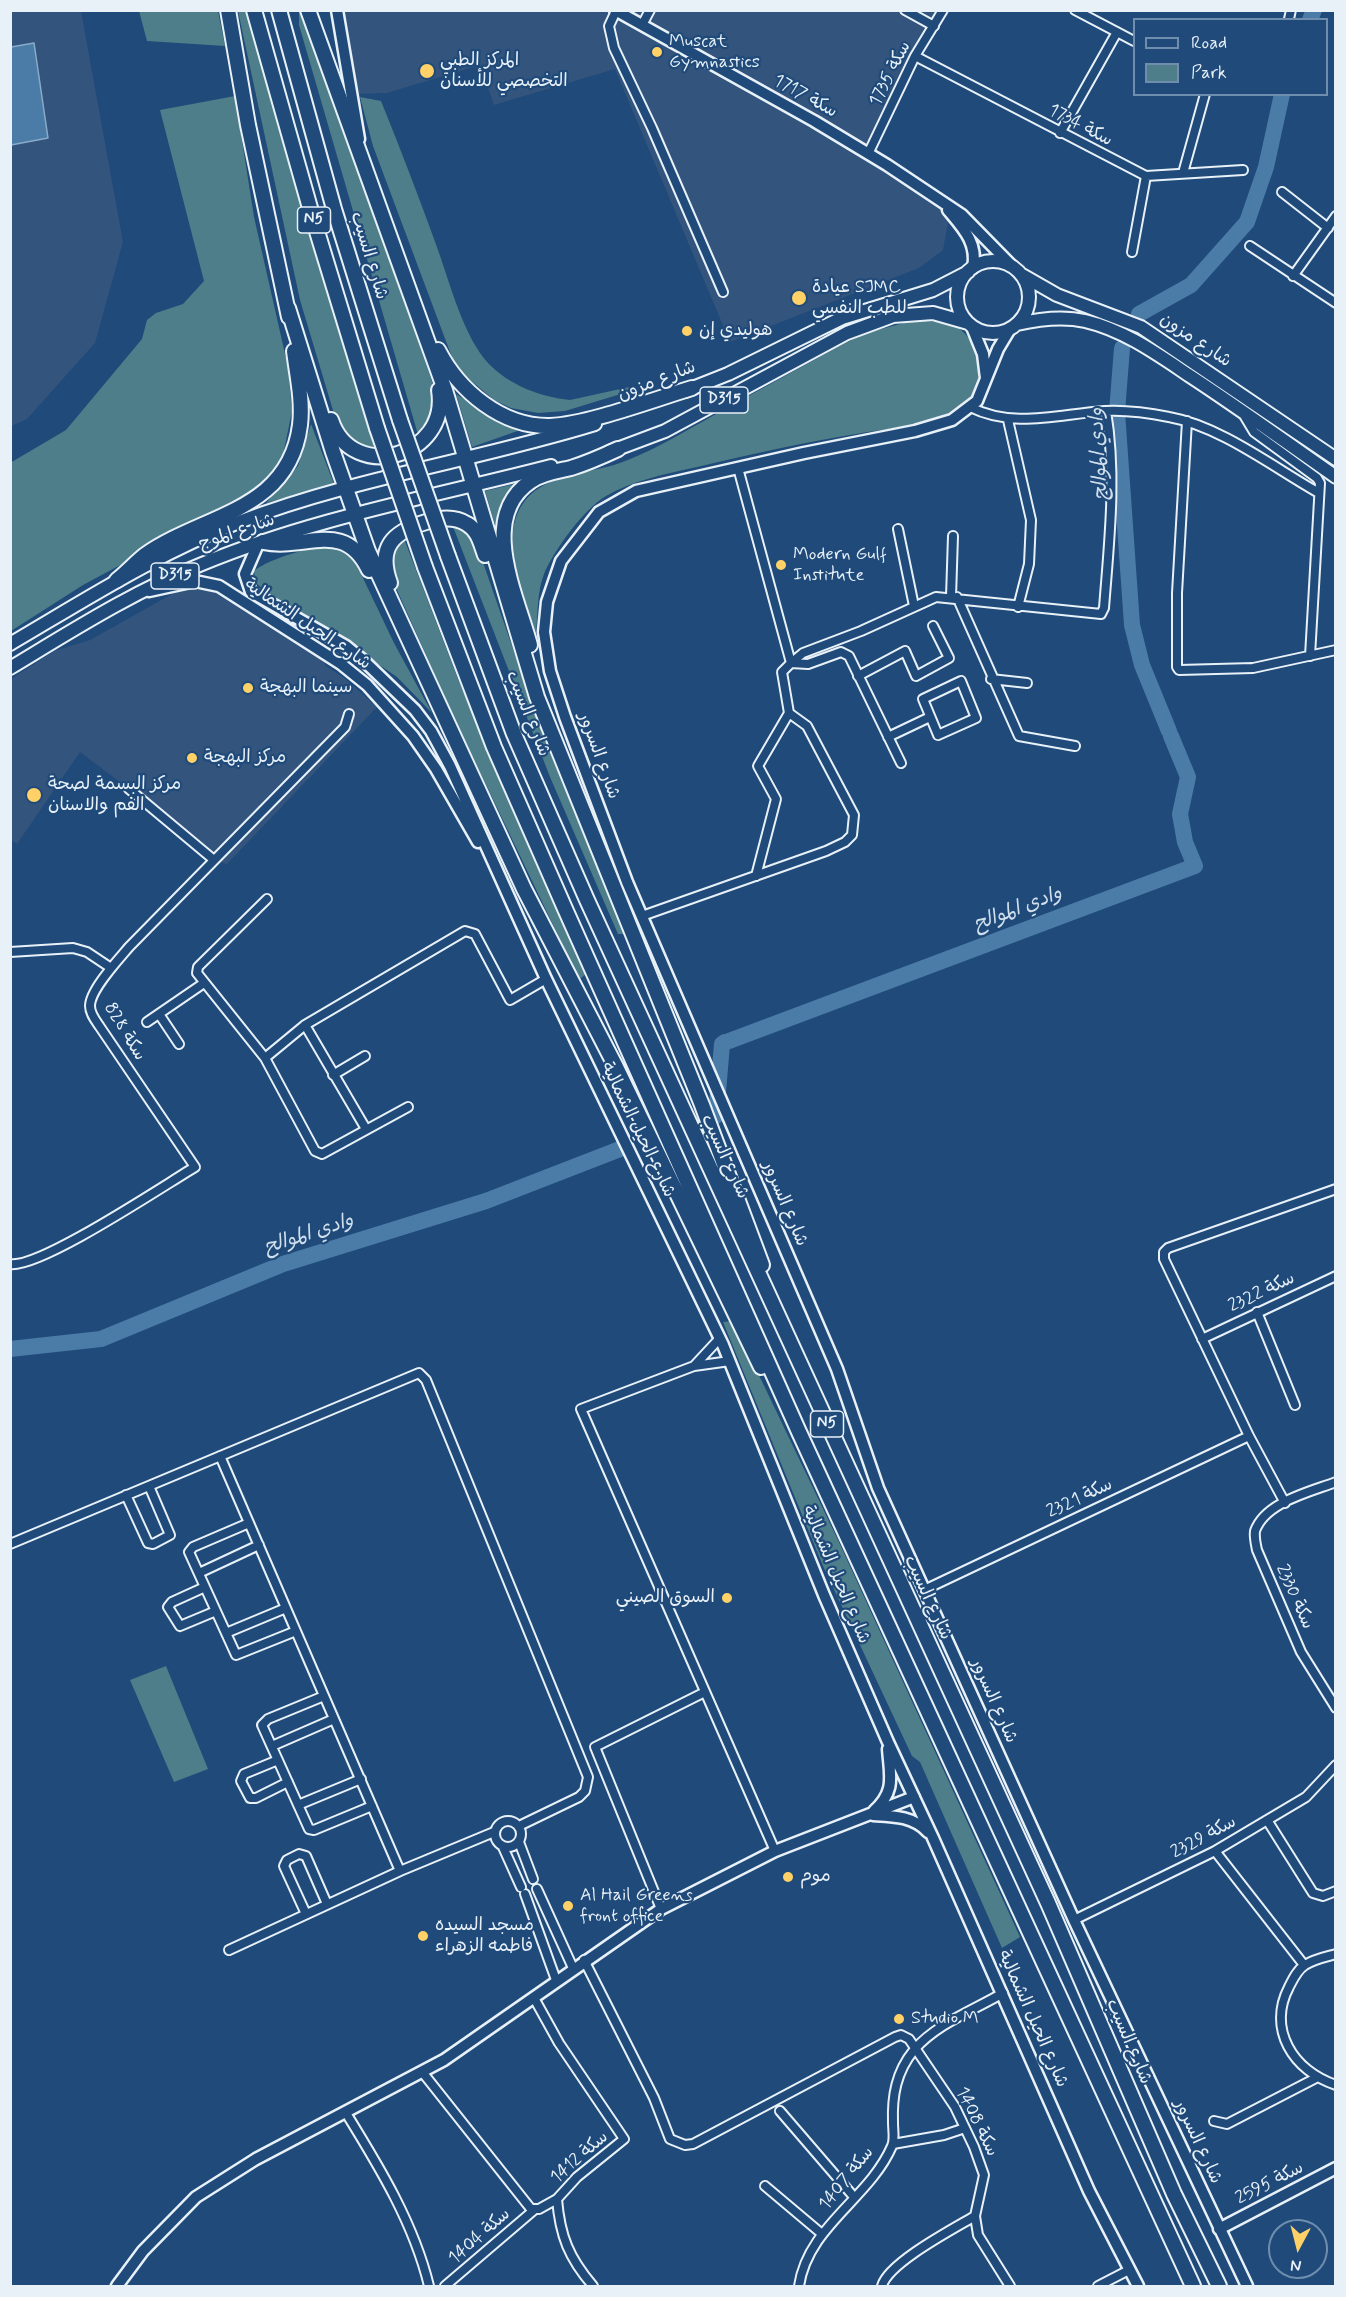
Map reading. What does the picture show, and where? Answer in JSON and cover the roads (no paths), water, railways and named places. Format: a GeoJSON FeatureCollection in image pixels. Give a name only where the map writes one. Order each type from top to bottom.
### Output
{"type":"FeatureCollection","features":[{"type":"Feature","properties":{"kind":"highway"},"geometry":{"type":"LineString","coordinates":[[117,580],[146,555],[256,500],[278,477],[295,445],[300,423],[299,386],[288,308],[248,125],[228,10]]}},
{"type":"Feature","properties":{"kind":"highway","name":"N5"},"geometry":{"type":"LineString","coordinates":[[254,10],[312,215],[377,428],[425,567],[494,747],[799,1432],[1193,2286]]}},
{"type":"Feature","properties":{"kind":"highway","name":"شارع السيب"},"geometry":{"type":"LineString","coordinates":[[279,10],[334,209],[400,420],[514,734],[787,1338],[1048,1903],[1174,2194],[1219,2286]]}},
{"type":"Feature","properties":{"kind":"highway"},"geometry":{"type":"LineString","coordinates":[[308,10],[415,302],[466,459],[537,697],[744,1213],[787,1338]]}},
{"type":"Feature","properties":{"kind":"highway"},"geometry":{"type":"LineString","coordinates":[[301,350],[342,443],[359,454],[374,456],[411,449],[422,442],[435,426],[441,403],[415,302]]}},
{"type":"Feature","properties":{"kind":"highway"},"geometry":{"type":"LineString","coordinates":[[415,302],[444,362],[462,386],[477,401],[528,424],[550,426],[575,422],[692,388]]}},
{"type":"Feature","properties":{"kind":"highway"},"geometry":{"type":"LineString","coordinates":[[288,308],[354,516],[414,652],[524,889],[616,1067],[768,1382],[799,1432]]}},
{"type":"Feature","properties":{"kind":"highway"},"geometry":{"type":"LineString","coordinates":[[537,697],[534,660],[503,546],[504,519],[515,498],[531,480],[594,460],[618,449]]}},
{"type":"Feature","properties":{"kind":"highway"},"geometry":{"type":"LineString","coordinates":[[406,633],[399,605],[385,569],[388,548],[396,536],[406,528],[432,520],[454,518],[468,524],[476,532],[502,602],[516,629]]}},
{"type":"Feature","properties":{"kind":"highway"},"geometry":{"type":"LineString","coordinates":[[260,543],[287,545],[329,538],[345,541],[363,558],[395,630],[414,652]]}},
{"type":"Feature","properties":{"kind":"main road","name":"D315"},"geometry":{"type":"LineString","coordinates":[[970,270],[993,261],[1017,271]]}},
{"type":"Feature","properties":{"kind":"main road"},"geometry":{"type":"LineString","coordinates":[[970,270],[960,282],[957,301],[961,313],[970,325]]}},
{"type":"Feature","properties":{"kind":"main road","name":"شارع مزون"},"geometry":{"type":"LineString","coordinates":[[346,488],[466,459],[629,413],[728,374],[842,318],[933,290],[970,270]]}},
{"type":"Feature","properties":{"kind":"main road"},"geometry":{"type":"LineString","coordinates":[[1014,327],[1026,314],[1029,301],[1028,287],[1017,271]]}},
{"type":"Feature","properties":{"kind":"main road","name":"شارع مزون"},"geometry":{"type":"LineString","coordinates":[[1017,271],[1057,295],[1141,327],[1335,459]]}},
{"type":"Feature","properties":{"kind":"main road","name":"D315"},"geometry":{"type":"LineString","coordinates":[[354,516],[618,449],[664,431],[847,333],[876,322],[912,312],[933,313],[991,333],[1014,327]]}},
{"type":"Feature","properties":{"kind":"main road","name":"شارع مزون"},"geometry":{"type":"LineString","coordinates":[[1014,327],[1038,320],[1063,319],[1084,321],[1111,330],[1142,345],[1335,477]]}},
{"type":"Feature","properties":{"kind":"main road","name":"شارع الموج"},"geometry":{"type":"LineString","coordinates":[[10,644],[117,580],[221,529],[346,488]]}},
{"type":"Feature","properties":{"kind":"main road","name":"شارع الموج"},"geometry":{"type":"LineString","coordinates":[[10,668],[143,590],[202,564],[260,543],[354,516]]}},
{"type":"Feature","properties":{"kind":"street"},"geometry":{"type":"LineString","coordinates":[[337,10],[364,166]]}},
{"type":"Feature","properties":{"kind":"street"},"geometry":{"type":"LineString","coordinates":[[642,25],[650,10]]}},
{"type":"Feature","properties":{"kind":"street"},"geometry":{"type":"LineString","coordinates":[[905,10],[934,26]]}},
{"type":"Feature","properties":{"kind":"street","name":"سكة 1735"},"geometry":{"type":"LineString","coordinates":[[868,153],[915,56],[943,10]]}},
{"type":"Feature","properties":{"kind":"street"},"geometry":{"type":"LineString","coordinates":[[1075,10],[1133,40]]}},
{"type":"Feature","properties":{"kind":"street"},"geometry":{"type":"LineString","coordinates":[[616,11],[609,26],[614,48],[652,128],[723,292]]}},
{"type":"Feature","properties":{"kind":"street","name":"سكة 1717"},"geometry":{"type":"LineString","coordinates":[[616,11],[868,153],[962,215],[1017,271]]}},
{"type":"Feature","properties":{"kind":"street"},"geometry":{"type":"LineString","coordinates":[[1060,133],[1117,32]]}},
{"type":"Feature","properties":{"kind":"street","name":"سكة 1734"},"geometry":{"type":"LineString","coordinates":[[915,56],[1146,176]]}},
{"type":"Feature","properties":{"kind":"street"},"geometry":{"type":"LineString","coordinates":[[1183,173],[1204,96]]}},
{"type":"Feature","properties":{"kind":"street"},"geometry":{"type":"LineString","coordinates":[[1132,252],[1146,176],[1243,170]]}},
{"type":"Feature","properties":{"kind":"street"},"geometry":{"type":"LineString","coordinates":[[1282,192],[1328,228]]}},
{"type":"Feature","properties":{"kind":"street","name":"سكة 1717"},"geometry":{"type":"LineString","coordinates":[[942,202],[972,242],[974,250],[970,270]]}},
{"type":"Feature","properties":{"kind":"street"},"geometry":{"type":"LineString","coordinates":[[1293,276],[1335,216]]}},
{"type":"Feature","properties":{"kind":"street"},"geometry":{"type":"LineString","coordinates":[[1250,246],[1335,303]]}},
{"type":"Feature","properties":{"kind":"street"},"geometry":{"type":"LineString","coordinates":[[970,325],[983,354],[987,381]]}},
{"type":"Feature","properties":{"kind":"street","name":"شارع السرور"},"geometry":{"type":"LineString","coordinates":[[1014,327],[998,348],[987,381],[977,401],[952,420],[915,431],[636,491],[600,512],[561,561],[547,602],[544,632],[550,671],[565,717],[642,916],[837,1369],[878,1488],[1074,1920],[1247,2286]]}},
{"type":"Feature","properties":{"kind":"street"},"geometry":{"type":"LineString","coordinates":[[970,407],[990,417],[1008,420],[1106,411],[1167,416],[1208,428],[1319,493]]}},
{"type":"Feature","properties":{"kind":"street"},"geometry":{"type":"LineString","coordinates":[[756,876],[776,798],[758,766],[789,713],[782,672],[803,653],[861,631],[936,597],[954,597],[1092,615],[1101,614],[1104,608],[1111,527],[1110,434],[1106,411]]}},
{"type":"Feature","properties":{"kind":"street"},"geometry":{"type":"LineString","coordinates":[[1243,412],[1254,432],[1317,478],[1319,493],[1310,656]]}},
{"type":"Feature","properties":{"kind":"street"},"geometry":{"type":"LineString","coordinates":[[1008,420],[1031,520],[1029,564],[1018,607]]}},
{"type":"Feature","properties":{"kind":"street"},"geometry":{"type":"LineString","coordinates":[[1187,421],[1177,593],[1177,667],[1179,670],[1253,668],[1335,650]]}},
{"type":"Feature","properties":{"kind":"street"},"geometry":{"type":"LineString","coordinates":[[738,468],[791,663]]}},
{"type":"Feature","properties":{"kind":"street"},"geometry":{"type":"LineString","coordinates":[[898,529],[914,606]]}},
{"type":"Feature","properties":{"kind":"street"},"geometry":{"type":"LineString","coordinates":[[953,536],[954,597],[1018,736],[1075,746]]}},
{"type":"Feature","properties":{"kind":"street","name":"شارع الحيل الشمالية"},"geometry":{"type":"LineString","coordinates":[[260,543],[245,574],[251,592],[337,641],[363,660],[389,684],[431,731],[455,776],[498,878],[720,1338],[888,1742],[1003,1993],[1089,2191],[1138,2286]]}},
{"type":"Feature","properties":{"kind":"street","name":"شارع الحيل الشمالية"},"geometry":{"type":"LineString","coordinates":[[143,590],[157,590],[195,581],[219,586],[341,664],[367,686],[414,736],[436,769],[498,878]]}},
{"type":"Feature","properties":{"kind":"street"},"geometry":{"type":"LineString","coordinates":[[858,676],[905,651],[916,676],[949,658],[933,626]]}},
{"type":"Feature","properties":{"kind":"street"},"geometry":{"type":"LineString","coordinates":[[791,663],[808,664],[841,652],[849,656],[901,763]]}},
{"type":"Feature","properties":{"kind":"street"},"geometry":{"type":"LineString","coordinates":[[341,664],[351,659],[363,660]]}},
{"type":"Feature","properties":{"kind":"street"},"geometry":{"type":"LineString","coordinates":[[992,679],[1027,683]]}},
{"type":"Feature","properties":{"kind":"street"},"geometry":{"type":"LineString","coordinates":[[961,681],[976,718],[938,735],[930,717],[923,699],[961,681]]}},
{"type":"Feature","properties":{"kind":"street"},"geometry":{"type":"LineString","coordinates":[[642,916],[845,842],[852,835],[854,815],[807,726],[789,713]]}},
{"type":"Feature","properties":{"kind":"street","name":"سكة 828"},"geometry":{"type":"LineString","coordinates":[[10,1264],[17,1265],[51,1252],[195,1167],[91,1012],[93,997],[111,968],[345,727],[349,714]]}},
{"type":"Feature","properties":{"kind":"street"},"geometry":{"type":"LineString","coordinates":[[888,737],[930,717]]}},
{"type":"Feature","properties":{"kind":"street"},"geometry":{"type":"LineString","coordinates":[[129,789],[214,860]]}},
{"type":"Feature","properties":{"kind":"street"},"geometry":{"type":"LineString","coordinates":[[267,899],[198,967],[197,973],[265,1058],[318,1153],[408,1107]]}},
{"type":"Feature","properties":{"kind":"street"},"geometry":{"type":"LineString","coordinates":[[265,1058],[305,1025],[465,931],[475,934],[510,1000],[546,979]]}},
{"type":"Feature","properties":{"kind":"street"},"geometry":{"type":"LineString","coordinates":[[10,952],[73,948],[87,952],[111,968]]}},
{"type":"Feature","properties":{"kind":"street"},"geometry":{"type":"LineString","coordinates":[[147,1022],[204,983]]}},
{"type":"Feature","properties":{"kind":"street"},"geometry":{"type":"LineString","coordinates":[[159,1014],[179,1044]]}},
{"type":"Feature","properties":{"kind":"street"},"geometry":{"type":"LineString","coordinates":[[305,1025],[366,1129]]}},
{"type":"Feature","properties":{"kind":"street"},"geometry":{"type":"LineString","coordinates":[[333,1075],[365,1056]]}},
{"type":"Feature","properties":{"kind":"street"},"geometry":{"type":"LineString","coordinates":[[1285,1503],[1249,1436],[1202,1339],[1164,1259],[1164,1252],[1168,1248],[1335,1189]]}},
{"type":"Feature","properties":{"kind":"street","name":"سكة 2322"},"geometry":{"type":"LineString","coordinates":[[1202,1339],[1335,1276]]}},
{"type":"Feature","properties":{"kind":"street"},"geometry":{"type":"LineString","coordinates":[[1257,1312],[1295,1405]]}},
{"type":"Feature","properties":{"kind":"street"},"geometry":{"type":"LineString","coordinates":[[694,1366],[720,1338]]}},
{"type":"Feature","properties":{"kind":"street"},"geometry":{"type":"LineString","coordinates":[[730,1361],[694,1366],[581,1409],[775,1851]]}},
{"type":"Feature","properties":{"kind":"street"},"geometry":{"type":"LineString","coordinates":[[10,1544],[394,1381],[415,1373],[423,1375],[588,1777],[585,1791],[579,1797],[519,1826]]}},
{"type":"Feature","properties":{"kind":"street","name":"سكة 2321"},"geometry":{"type":"LineString","coordinates":[[924,1590],[1249,1436]]}},
{"type":"Feature","properties":{"kind":"street"},"geometry":{"type":"LineString","coordinates":[[220,1456],[400,1871]]}},
{"type":"Feature","properties":{"kind":"street","name":"سكة 2330"},"geometry":{"type":"LineString","coordinates":[[1335,1482],[1285,1503],[1264,1516],[1255,1533],[1257,1550],[1301,1652],[1335,1708]]}},
{"type":"Feature","properties":{"kind":"street"},"geometry":{"type":"LineString","coordinates":[[126,1495],[148,1543],[153,1544],[170,1535],[149,1486]]}},
{"type":"Feature","properties":{"kind":"street"},"geometry":{"type":"LineString","coordinates":[[249,1522],[190,1549],[205,1587],[236,1655],[296,1631]]}},
{"type":"Feature","properties":{"kind":"street"},"geometry":{"type":"LineString","coordinates":[[199,1573],[259,1545]]}},
{"type":"Feature","properties":{"kind":"street"},"geometry":{"type":"LineString","coordinates":[[205,1587],[172,1602],[168,1607],[180,1626],[216,1611]]}},
{"type":"Feature","properties":{"kind":"street"},"geometry":{"type":"LineString","coordinates":[[226,1633],[286,1608]]}},
{"type":"Feature","properties":{"kind":"street"},"geometry":{"type":"LineString","coordinates":[[661,1909],[595,1747],[705,1692]]}},
{"type":"Feature","properties":{"kind":"street"},"geometry":{"type":"LineString","coordinates":[[324,1696],[268,1719],[262,1725],[309,1829],[314,1830],[372,1806]]}},
{"type":"Feature","properties":{"kind":"street"},"geometry":{"type":"LineString","coordinates":[[272,1746],[334,1719]]}},
{"type":"Feature","properties":{"kind":"street"},"geometry":{"type":"LineString","coordinates":[[869,1815],[888,1797],[891,1788],[888,1742]]}},
{"type":"Feature","properties":{"kind":"street"},"geometry":{"type":"LineString","coordinates":[[278,1760],[244,1774],[241,1781],[250,1798],[256,1798],[288,1782]]}},
{"type":"Feature","properties":{"kind":"street","name":"سكة 2329"},"geometry":{"type":"LineString","coordinates":[[1074,1920],[1215,1851],[1306,1797],[1334,1768]]}},
{"type":"Feature","properties":{"kind":"street"},"geometry":{"type":"LineString","coordinates":[[298,1805],[361,1779]]}},
{"type":"Feature","properties":{"kind":"street"},"geometry":{"type":"LineString","coordinates":[[117,2286],[143,2251],[196,2198],[256,2159],[423,2073],[661,1909],[775,1851],[914,1797]]}},
{"type":"Feature","properties":{"kind":"street"},"geometry":{"type":"LineString","coordinates":[[869,1815],[901,1817],[915,1821],[933,1838]]}},
{"type":"Feature","properties":{"kind":"street"},"geometry":{"type":"LineString","coordinates":[[1267,1820],[1313,1893],[1323,1896],[1335,1891]]}},
{"type":"Feature","properties":{"kind":"street"},"geometry":{"type":"LineString","coordinates":[[229,1950],[400,1871],[495,1832],[503,1821],[512,1821],[519,1826],[522,1834],[519,1842],[512,1847],[503,1847]]}},
{"type":"Feature","properties":{"kind":"street"},"geometry":{"type":"LineString","coordinates":[[495,1832],[496,1841],[503,1847],[523,1890],[556,1980]]}},
{"type":"Feature","properties":{"kind":"street"},"geometry":{"type":"LineString","coordinates":[[519,1842],[533,1880]]}},
{"type":"Feature","properties":{"kind":"street"},"geometry":{"type":"LineString","coordinates":[[1215,1851],[1304,1965]]}},
{"type":"Feature","properties":{"kind":"street"},"geometry":{"type":"LineString","coordinates":[[306,1914],[284,1866],[286,1860],[299,1854],[306,1856],[327,1904]]}},
{"type":"Feature","properties":{"kind":"street"},"geometry":{"type":"LineString","coordinates":[[537,1889],[573,1968]]}},
{"type":"Feature","properties":{"kind":"street"},"geometry":{"type":"LineString","coordinates":[[1335,1954],[1304,1965],[1298,1970],[1285,1994],[1279,2017],[1281,2029],[1296,2059],[1316,2078],[1335,2085]]}},
{"type":"Feature","properties":{"kind":"street"},"geometry":{"type":"LineString","coordinates":[[584,1960],[654,2098],[670,2139],[675,2142],[693,2144],[895,2037],[902,2035],[909,2039],[915,2050]]}},
{"type":"Feature","properties":{"kind":"street","name":"سكة 1407"},"geometry":{"type":"LineString","coordinates":[[800,2286],[813,2248],[822,2234],[854,2197],[893,2144],[893,2095],[902,2068],[929,2036],[1003,1993]]}},
{"type":"Feature","properties":{"kind":"street","name":"سكة 1412"},"geometry":{"type":"LineString","coordinates":[[534,1998],[559,2043],[624,2139],[577,2177],[557,2199],[559,2227],[568,2250],[593,2286]]}},
{"type":"Feature","properties":{"kind":"street","name":"سكة 1408"},"geometry":{"type":"LineString","coordinates":[[915,2050],[943,2088],[964,2128],[984,2175],[975,2216],[978,2235],[1010,2286]]}},
{"type":"Feature","properties":{"kind":"street"},"geometry":{"type":"LineString","coordinates":[[423,2073],[534,2210]]}},
{"type":"Feature","properties":{"kind":"street"},"geometry":{"type":"LineString","coordinates":[[1214,2121],[1227,2124],[1316,2078]]}},
{"type":"Feature","properties":{"kind":"street"},"geometry":{"type":"LineString","coordinates":[[780,2111],[854,2197]]}},
{"type":"Feature","properties":{"kind":"street"},"geometry":{"type":"LineString","coordinates":[[346,2114],[372,2154],[413,2235],[422,2255],[429,2286]]}},
{"type":"Feature","properties":{"kind":"street"},"geometry":{"type":"LineString","coordinates":[[893,2144],[944,2135],[964,2128]]}},
{"type":"Feature","properties":{"kind":"street","name":"سكة 2595"},"geometry":{"type":"LineString","coordinates":[[1219,2229],[1335,2168]]}},
{"type":"Feature","properties":{"kind":"street"},"geometry":{"type":"LineString","coordinates":[[765,2186],[822,2234]]}},
{"type":"Feature","properties":{"kind":"street","name":"سكة 1404"},"geometry":{"type":"LineString","coordinates":[[445,2286],[534,2210],[557,2199]]}},
{"type":"Feature","properties":{"kind":"street"},"geometry":{"type":"LineString","coordinates":[[882,2286],[884,2277],[928,2243],[975,2216]]}},
{"type":"Feature","properties":{"kind":"street"},"geometry":{"type":"LineString","coordinates":[[1098,2286],[1129,2270]]}},
{"type":"Feature","properties":{"kind":"waterway","name":"وادي الموالح"},"geometry":{"type":"LineString","coordinates":[[1311,18],[1314,10]]}},
{"type":"Feature","properties":{"kind":"waterway","name":"وادي الموالح"},"geometry":{"type":"LineString","coordinates":[[1139,314],[1191,285],[1247,222],[1266,167],[1282,96]]}},
{"type":"Feature","properties":{"kind":"waterway","name":"وادي الموالح"},"geometry":{"type":"LineString","coordinates":[[1122,348],[1117,412],[1132,625],[1142,665],[1169,731]]}},
{"type":"Feature","properties":{"kind":"waterway","name":"وادي الموالح"},"geometry":{"type":"LineString","coordinates":[[729,1041],[1195,866],[1185,842],[1180,814],[1188,777],[1171,736]]}},
{"type":"Feature","properties":{"kind":"waterway","name":"وادي الموالح"},"geometry":{"type":"LineString","coordinates":[[716,1116],[722,1044],[725,1042]]}},
{"type":"Feature","properties":{"kind":"waterway","name":"وادي الموالح"},"geometry":{"type":"LineString","coordinates":[[10,1349],[101,1339],[283,1264],[486,1201],[620,1149]]}},
{"type":"Feature","properties":{"kind":"place","name":"Muscat Gymnastics"},"geometry":{"type":"Point","coordinates":[657,52]}},
{"type":"Feature","properties":{"kind":"place","name":"المركز الطبي التخصصي للأسنان"},"geometry":{"type":"Point","coordinates":[427,71]}},
{"type":"Feature","properties":{"kind":"place","name":"عيادة SJMC للطب النفسي"},"geometry":{"type":"Point","coordinates":[799,298]}},
{"type":"Feature","properties":{"kind":"place","name":"هوليدي إن"},"geometry":{"type":"Point","coordinates":[687,331]}},
{"type":"Feature","properties":{"kind":"place","name":"Modern Gulf Institute"},"geometry":{"type":"Point","coordinates":[781,565]}},
{"type":"Feature","properties":{"kind":"place","name":"سينما البهجة"},"geometry":{"type":"Point","coordinates":[248,688]}},
{"type":"Feature","properties":{"kind":"place","name":"مركز البهجة"},"geometry":{"type":"Point","coordinates":[192,758]}},
{"type":"Feature","properties":{"kind":"place","name":"مركز البسمة لصحة الفم والاسنان"},"geometry":{"type":"Point","coordinates":[34,795]}},
{"type":"Feature","properties":{"kind":"place","name":"السوق الصيني"},"geometry":{"type":"Point","coordinates":[727,1598]}},
{"type":"Feature","properties":{"kind":"place","name":"موم"},"geometry":{"type":"Point","coordinates":[788,1877]}},
{"type":"Feature","properties":{"kind":"place","name":"Al Hail Greens front office"},"geometry":{"type":"Point","coordinates":[568,1906]}},
{"type":"Feature","properties":{"kind":"place","name":"مسجد السيده فاطمه الزهراء"},"geometry":{"type":"Point","coordinates":[423,1936]}},
{"type":"Feature","properties":{"kind":"place","name":"Studio M"},"geometry":{"type":"Point","coordinates":[899,2019]}}]}
